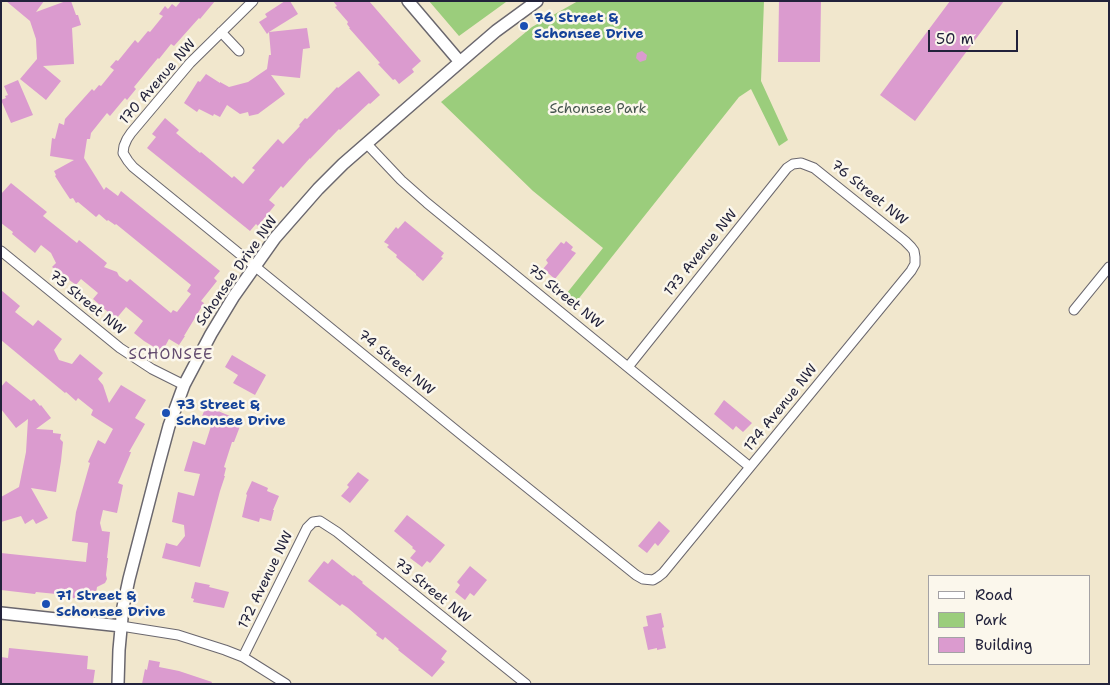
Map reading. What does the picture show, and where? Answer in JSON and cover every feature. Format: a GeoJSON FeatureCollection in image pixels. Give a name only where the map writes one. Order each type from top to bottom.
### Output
{"type":"FeatureCollection","features":[{"type":"Feature","properties":{"kind":"street","name":"170 Avenue NW"},"geometry":{"type":"LineString","coordinates":[[124,154],[124,146],[131,133],[190,63],[253,1]]}},
{"type":"Feature","properties":{"kind":"street"},"geometry":{"type":"LineString","coordinates":[[408,1],[460,62]]}},
{"type":"Feature","properties":{"kind":"street","name":"Schonsee Drive NW"},"geometry":{"type":"LineString","coordinates":[[118,684],[121,626],[129,579],[169,426],[184,385],[234,296],[275,238],[343,164],[496,31],[537,1]]}},
{"type":"Feature","properties":{"kind":"street"},"geometry":{"type":"LineString","coordinates":[[221,32],[239,51]]}},
{"type":"Feature","properties":{"kind":"street","name":"75 Street NW"},"geometry":{"type":"LineString","coordinates":[[366,143],[414,192],[750,467]]}},
{"type":"Feature","properties":{"kind":"street","name":"74 Street NW"},"geometry":{"type":"LineString","coordinates":[[124,154],[133,167],[636,575],[649,580],[658,577]]}},
{"type":"Feature","properties":{"kind":"street","name":"173 Avenue NW"},"geometry":{"type":"LineString","coordinates":[[628,367],[787,168],[792,164],[801,163]]}},
{"type":"Feature","properties":{"kind":"street","name":"76 Street NW"},"geometry":{"type":"LineString","coordinates":[[801,163],[814,168],[914,251]]}},
{"type":"Feature","properties":{"kind":"street","name":"73 Street NW"},"geometry":{"type":"LineString","coordinates":[[1,251],[120,348],[152,369],[184,385]]}},
{"type":"Feature","properties":{"kind":"street","name":"174 Avenue NW"},"geometry":{"type":"LineString","coordinates":[[658,577],[911,271],[915,264],[914,251]]}},
{"type":"Feature","properties":{"kind":"street"},"geometry":{"type":"LineString","coordinates":[[1074,310],[1109,267]]}},
{"type":"Feature","properties":{"kind":"street","name":"73 Street NW"},"geometry":{"type":"LineString","coordinates":[[320,521],[337,532],[526,684]]}},
{"type":"Feature","properties":{"kind":"street","name":"172 Avenue NW"},"geometry":{"type":"LineString","coordinates":[[244,657],[307,528],[314,522],[320,521]]}},
{"type":"Feature","properties":{"kind":"street"},"geometry":{"type":"LineString","coordinates":[[1,613],[121,626],[178,635],[244,657],[286,684]]}},
{"type":"Feature","properties":{"kind":"green space"},"geometry":{"type":"Polygon","coordinates":[[[429,1],[506,1],[506,2],[459,36],[429,1]]]}},
{"type":"Feature","properties":{"kind":"green space","name":"Schonsee Park"},"geometry":{"type":"Polygon","coordinates":[[[578,1],[764,1],[761,81],[788,140],[779,146],[751,89],[739,97],[572,307],[563,298],[603,248],[533,191],[441,102],[532,27],[578,1]]]}},
{"type":"Feature","properties":{"kind":"building"},"geometry":{"type":"Polygon","coordinates":[[[6,1],[44,1],[36,12],[71,1],[76,15],[78,15],[81,25],[72,28],[74,64],[43,66],[61,81],[46,100],[20,79],[37,59],[36,39],[30,21],[6,1]]]}},
{"type":"Feature","properties":{"kind":"building"},"geometry":{"type":"Polygon","coordinates":[[[181,1],[215,1],[174,46],[171,44],[158,58],[134,87],[136,89],[127,100],[125,98],[110,116],[107,113],[91,133],[90,139],[87,139],[84,158],[104,190],[106,187],[118,196],[121,191],[220,271],[214,278],[217,281],[201,301],[204,303],[179,345],[169,339],[162,352],[134,333],[143,321],[126,307],[116,319],[93,299],[98,293],[81,279],[76,285],[52,267],[56,263],[51,253],[41,245],[35,253],[12,234],[13,232],[1,223],[1,194],[11,183],[47,212],[43,216],[77,243],[79,240],[107,263],[104,267],[117,272],[127,282],[130,279],[171,313],[173,310],[177,312],[191,294],[187,291],[191,285],[116,224],[107,221],[99,214],[96,217],[78,202],[76,203],[73,198],[70,199],[55,176],[54,171],[74,160],[50,156],[52,138],[55,139],[59,123],[64,125],[65,119],[92,89],[94,91],[99,85],[101,86],[114,70],[110,67],[116,60],[118,61],[135,40],[138,43],[148,31],[150,32],[163,16],[159,14],[165,6],[168,9],[172,4],[176,7],[181,1]]]}},
{"type":"Feature","properties":{"kind":"building"},"geometry":{"type":"Polygon","coordinates":[[[285,1],[290,1],[298,14],[267,34],[259,22],[267,17],[265,14],[285,1]]]}},
{"type":"Feature","properties":{"kind":"building"},"geometry":{"type":"Polygon","coordinates":[[[333,1],[369,1],[421,61],[412,69],[414,72],[399,84],[395,79],[393,80],[349,28],[348,22],[335,7],[337,6],[333,1]]]}},
{"type":"Feature","properties":{"kind":"building"},"geometry":{"type":"Polygon","coordinates":[[[779,1],[821,1],[820,62],[778,62],[779,1]]]}},
{"type":"Feature","properties":{"kind":"building"},"geometry":{"type":"Polygon","coordinates":[[[950,1],[1004,1],[915,121],[880,95],[950,1]]]}},
{"type":"Feature","properties":{"kind":"building"},"geometry":{"type":"Polygon","coordinates":[[[307,28],[310,48],[303,49],[300,78],[271,75],[285,94],[258,114],[249,116],[248,112],[240,114],[227,105],[220,117],[214,114],[213,116],[199,109],[197,112],[184,103],[198,81],[200,82],[206,74],[229,87],[248,82],[267,69],[269,55],[271,55],[269,32],[307,28]]]}},
{"type":"Feature","properties":{"kind":"building"},"geometry":{"type":"Polygon","coordinates":[[[642,51],[647,55],[646,60],[640,62],[636,58],[637,53],[642,51]]]}},
{"type":"Feature","properties":{"kind":"building"},"geometry":{"type":"Polygon","coordinates":[[[359,71],[380,95],[339,129],[283,188],[281,186],[269,200],[275,205],[258,226],[256,224],[250,231],[147,148],[156,137],[152,134],[165,118],[179,130],[176,133],[232,178],[234,176],[243,184],[255,170],[252,168],[278,139],[283,144],[305,118],[307,119],[337,87],[359,71]]]}},
{"type":"Feature","properties":{"kind":"building"},"geometry":{"type":"Polygon","coordinates":[[[18,80],[33,115],[11,123],[1,100],[8,95],[4,86],[18,80]]]}},
{"type":"Feature","properties":{"kind":"building"},"geometry":{"type":"Polygon","coordinates":[[[405,221],[444,253],[441,257],[443,258],[423,281],[396,257],[397,255],[387,247],[389,245],[384,242],[396,227],[398,229],[405,221]]]}},
{"type":"Feature","properties":{"kind":"building"},"geometry":{"type":"Polygon","coordinates":[[[566,241],[573,247],[571,250],[576,253],[555,279],[543,269],[548,263],[546,260],[561,242],[564,244],[566,241]]]}},
{"type":"Feature","properties":{"kind":"building"},"geometry":{"type":"Polygon","coordinates":[[[1,290],[20,306],[15,312],[33,326],[38,320],[62,339],[54,350],[59,360],[72,364],[80,354],[103,373],[98,379],[103,385],[109,403],[121,385],[146,400],[135,418],[145,424],[129,452],[131,452],[118,483],[123,485],[117,513],[103,510],[100,523],[102,531],[110,532],[107,579],[105,583],[97,587],[95,599],[67,598],[67,595],[1,590],[1,553],[86,562],[88,543],[72,541],[76,512],[90,463],[88,462],[98,440],[105,444],[113,429],[91,415],[93,410],[78,398],[76,401],[65,393],[1,340],[1,290]]]}},
{"type":"Feature","properties":{"kind":"building"},"geometry":{"type":"Polygon","coordinates":[[[232,355],[266,375],[255,395],[233,383],[238,375],[225,367],[232,355]]]}},
{"type":"Feature","properties":{"kind":"building"},"geometry":{"type":"Polygon","coordinates":[[[6,381],[31,401],[34,399],[51,418],[36,429],[53,430],[53,433],[61,434],[60,439],[63,442],[56,492],[31,488],[48,518],[36,524],[33,519],[25,524],[21,516],[1,522],[1,497],[19,487],[26,452],[28,419],[16,428],[1,409],[1,387],[6,381]]]}},
{"type":"Feature","properties":{"kind":"building"},"geometry":{"type":"Polygon","coordinates":[[[724,400],[752,423],[743,432],[736,426],[733,430],[714,414],[724,400]]]}},
{"type":"Feature","properties":{"kind":"building"},"geometry":{"type":"Polygon","coordinates":[[[206,406],[242,421],[234,442],[232,442],[224,467],[226,468],[225,476],[200,567],[162,558],[166,543],[177,546],[185,536],[184,525],[172,522],[178,492],[194,496],[200,474],[184,471],[193,441],[205,445],[212,423],[201,419],[206,406]]]}},
{"type":"Feature","properties":{"kind":"building"},"geometry":{"type":"Polygon","coordinates":[[[358,472],[369,480],[350,503],[341,496],[358,472]]]}},
{"type":"Feature","properties":{"kind":"building"},"geometry":{"type":"Polygon","coordinates":[[[252,481],[268,488],[267,491],[279,496],[271,521],[260,518],[259,522],[242,517],[246,494],[252,481]]]}},
{"type":"Feature","properties":{"kind":"building"},"geometry":{"type":"Polygon","coordinates":[[[407,515],[445,545],[430,563],[427,561],[422,567],[410,558],[416,551],[413,547],[394,531],[407,515]]]}},
{"type":"Feature","properties":{"kind":"building"},"geometry":{"type":"Polygon","coordinates":[[[659,521],[670,531],[658,546],[655,543],[647,553],[638,546],[659,521]]]}},
{"type":"Feature","properties":{"kind":"building"},"geometry":{"type":"Polygon","coordinates":[[[332,559],[447,651],[441,659],[445,662],[432,677],[385,637],[383,640],[376,635],[377,633],[348,608],[342,604],[340,606],[308,581],[324,561],[328,564],[332,559]]]}},
{"type":"Feature","properties":{"kind":"building"},"geometry":{"type":"Polygon","coordinates":[[[470,566],[487,580],[474,596],[470,593],[465,600],[455,592],[460,585],[457,582],[470,566]]]}},
{"type":"Feature","properties":{"kind":"building"},"geometry":{"type":"Polygon","coordinates":[[[195,582],[229,592],[224,608],[193,602],[194,599],[191,598],[195,582]]]}},
{"type":"Feature","properties":{"kind":"building"},"geometry":{"type":"Polygon","coordinates":[[[661,613],[666,648],[648,650],[643,627],[648,626],[646,616],[661,613]]]}},
{"type":"Feature","properties":{"kind":"building"},"geometry":{"type":"Polygon","coordinates":[[[9,648],[88,656],[87,669],[95,670],[93,684],[1,684],[1,657],[8,658],[9,648]]]}},
{"type":"Feature","properties":{"kind":"building"},"geometry":{"type":"Polygon","coordinates":[[[149,660],[160,662],[159,667],[179,671],[212,682],[211,684],[142,684],[149,660]]]}},
{"type":"Feature","properties":{"kind":"place","name":"76 Street & Schonsee Drive"},"geometry":{"type":"Point","coordinates":[524,26]}},
{"type":"Feature","properties":{"kind":"place","name":"73 Street & Schonsee Drive"},"geometry":{"type":"Point","coordinates":[166,413]}},
{"type":"Feature","properties":{"kind":"place","name":"71 Street & Schonsee Drive"},"geometry":{"type":"Point","coordinates":[46,604]}},
{"type":"Feature","properties":{"kind":"district","name":"SCHONSEE"},"geometry":{"type":"Point","coordinates":[171,355]}}]}
